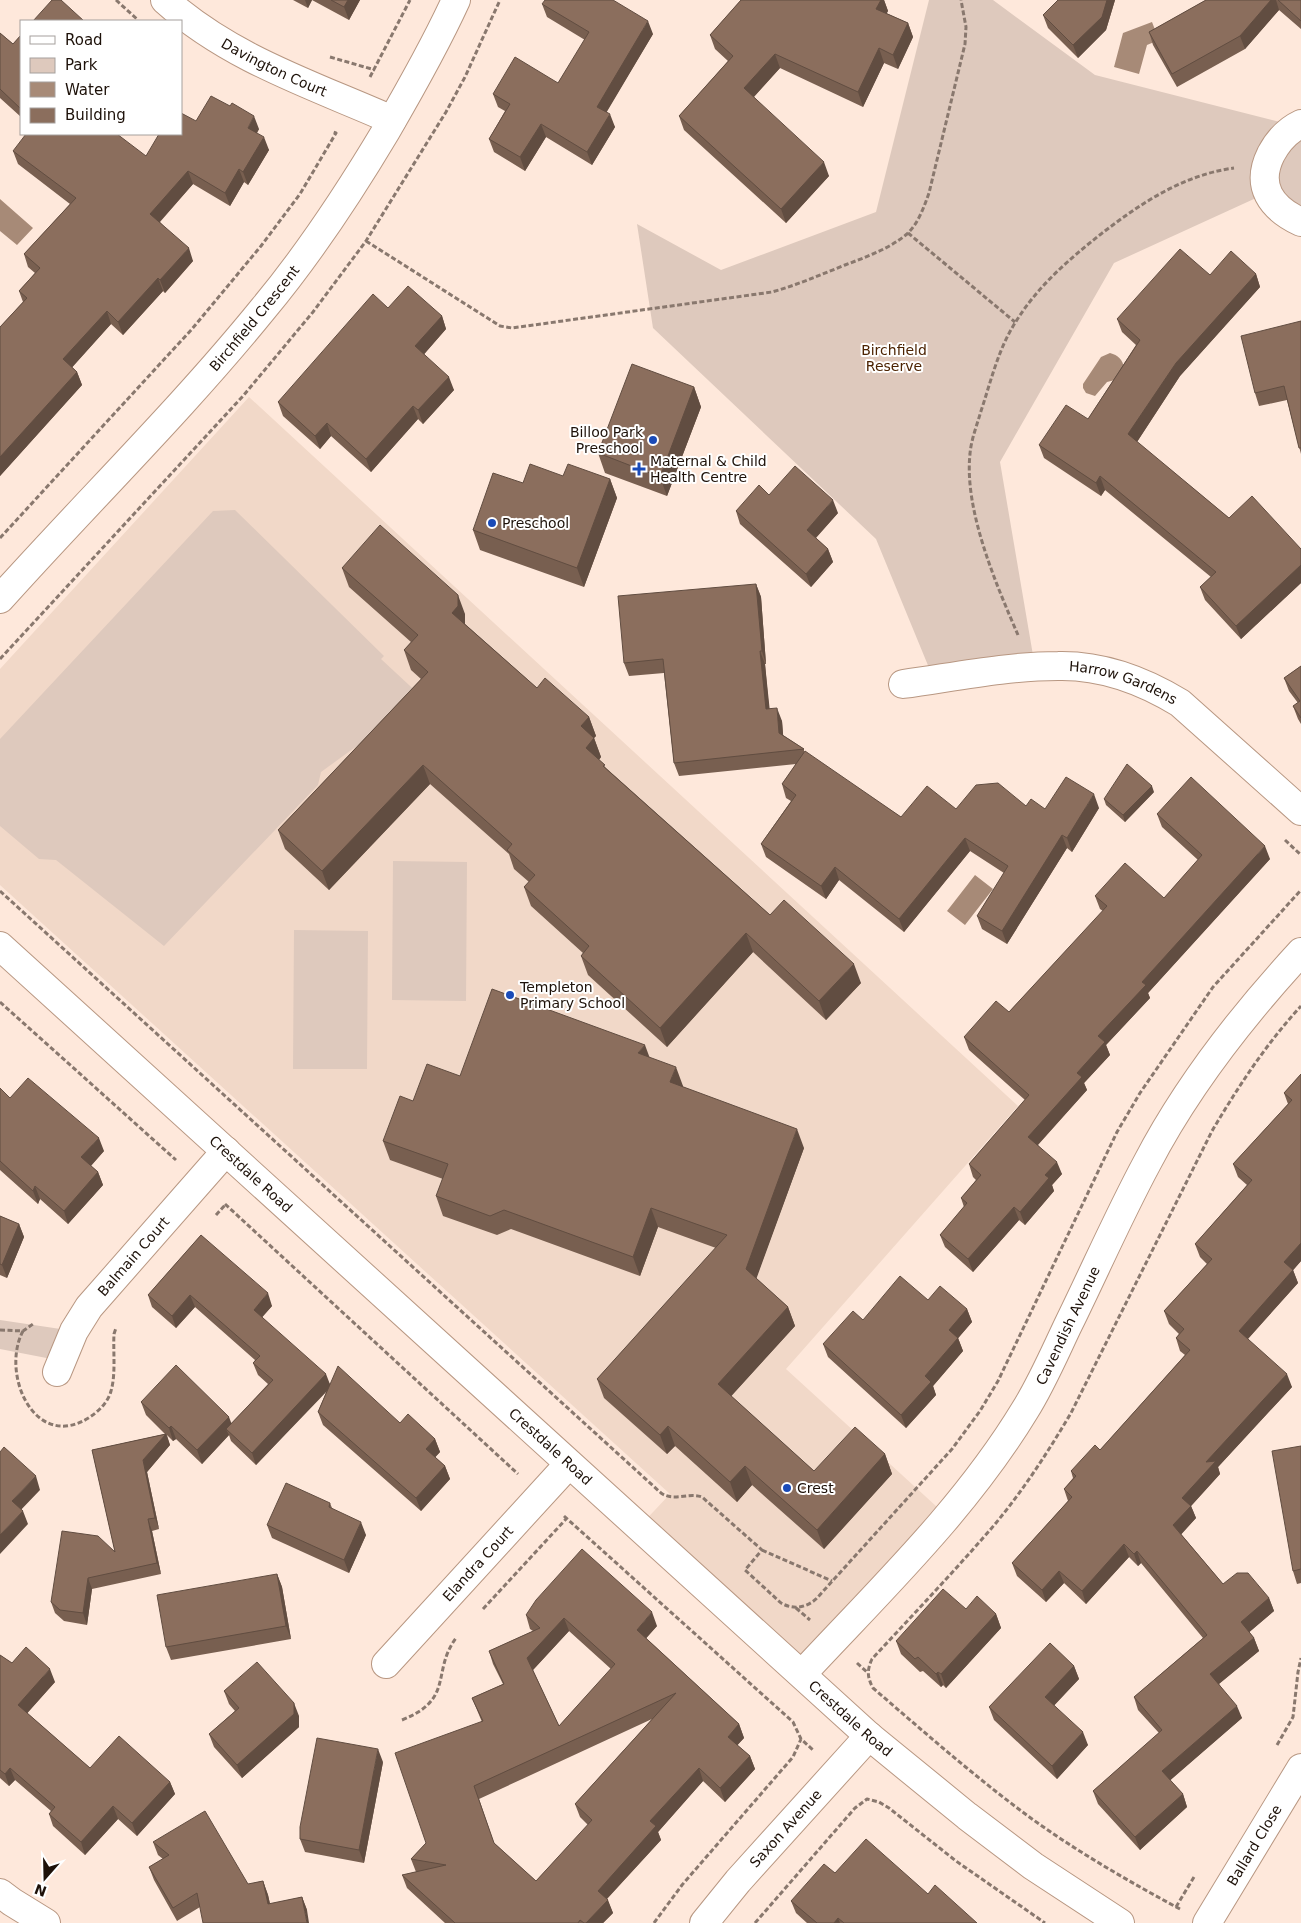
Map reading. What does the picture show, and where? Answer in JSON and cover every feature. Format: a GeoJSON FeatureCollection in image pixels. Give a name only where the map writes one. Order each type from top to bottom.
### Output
{"type":"FeatureCollection","features":[{"type":"Feature","properties":{"kind":"street","name":"Davington Court"},"geometry":{"type":"LineString","coordinates":[[165,0],[209,34],[242,54],[275,71],[392,120]]}},
{"type":"Feature","properties":{"kind":"street","name":"Birchfield Crescent"},"geometry":{"type":"LineString","coordinates":[[0,599],[192,392],[263,310],[297,267],[364,167],[423,68],[456,0]]}},
{"type":"Feature","properties":{"kind":"street"},"geometry":{"type":"LineString","coordinates":[[1301,124],[1280,140],[1268,159],[1264,172],[1264,181],[1267,193],[1274,204],[1286,214],[1301,222]]}},
{"type":"Feature","properties":{"kind":"street","name":"Harrow Gardens"},"geometry":{"type":"LineString","coordinates":[[903,684],[988,672],[1059,666],[1112,673],[1161,692],[1180,704],[1301,811]]}},
{"type":"Feature","properties":{"kind":"street","name":"Crestdale Road"},"geometry":{"type":"LineString","coordinates":[[0,946],[869,1736],[967,1816],[1033,1866],[1120,1923]]}},
{"type":"Feature","properties":{"kind":"street","name":"Cavendish Avenue"},"geometry":{"type":"LineString","coordinates":[[802,1674],[942,1524],[1002,1448],[1048,1369],[1147,1162],[1178,1110],[1234,1029],[1301,952]]}},
{"type":"Feature","properties":{"kind":"street","name":"Balmain Court"},"geometry":{"type":"LineString","coordinates":[[57,1372],[74,1331],[89,1307],[226,1151]]}},
{"type":"Feature","properties":{"kind":"street","name":"Elandra Court"},"geometry":{"type":"LineString","coordinates":[[386,1664],[569,1464]]}},
{"type":"Feature","properties":{"kind":"street","name":"Saxon Avenue"},"geometry":{"type":"LineString","coordinates":[[704,1923],[738,1881],[869,1736]]}},
{"type":"Feature","properties":{"kind":"street","name":"Ballard Close"},"geometry":{"type":"LineString","coordinates":[[1207,1923],[1301,1768]]}},
{"type":"Feature","properties":{"kind":"street"},"geometry":{"type":"LineString","coordinates":[[0,1893],[46,1923]]}},
{"type":"Feature","properties":{"kind":"path"},"geometry":{"type":"LineString","coordinates":[[116,0],[139,20]]}},
{"type":"Feature","properties":{"kind":"path"},"geometry":{"type":"LineString","coordinates":[[324,55],[375,70],[410,0]]}},
{"type":"Feature","properties":{"kind":"path"},"geometry":{"type":"LineString","coordinates":[[366,241],[500,326],[512,328],[772,292],[798,285],[878,252],[908,232],[922,212],[929,193],[961,67],[966,27],[961,0]]}},
{"type":"Feature","properties":{"kind":"path"},"geometry":{"type":"LineString","coordinates":[[0,538],[192,329],[254,254],[300,194],[336,133]]}},
{"type":"Feature","properties":{"kind":"path"},"geometry":{"type":"LineString","coordinates":[[1021,644],[988,560],[975,515],[970,478],[970,454],[976,426],[997,361],[1015,322],[1038,291],[1067,261],[1144,202],[1163,191],[1201,175],[1239,168]]}},
{"type":"Feature","properties":{"kind":"path"},"geometry":{"type":"LineString","coordinates":[[908,232],[1015,322]]}},
{"type":"Feature","properties":{"kind":"path"},"geometry":{"type":"LineString","coordinates":[[1280,836],[1301,855]]}},
{"type":"Feature","properties":{"kind":"path"},"geometry":{"type":"LineString","coordinates":[[762,1550],[745,1570],[781,1603],[788,1607],[808,1605],[814,1602],[952,1449],[980,1411],[998,1381],[1117,1132],[1140,1093],[1213,987],[1301,890]]}},
{"type":"Feature","properties":{"kind":"path"},"geometry":{"type":"LineString","coordinates":[[0,891],[661,1493],[666,1497],[674,1498],[692,1495],[702,1497],[762,1550],[832,1581]]}},
{"type":"Feature","properties":{"kind":"path"},"geometry":{"type":"LineString","coordinates":[[0,1002],[178,1162]]}},
{"type":"Feature","properties":{"kind":"path"},"geometry":{"type":"LineString","coordinates":[[225,1205],[520,1476]]}},
{"type":"Feature","properties":{"kind":"path"},"geometry":{"type":"LineString","coordinates":[[0,1330],[23,1331],[34,1324]]}},
{"type":"Feature","properties":{"kind":"path"},"geometry":{"type":"LineString","coordinates":[[560,1512],[793,1722],[801,1739],[813,1750]]}},
{"type":"Feature","properties":{"kind":"path"},"geometry":{"type":"LineString","coordinates":[[482,1610],[568,1518]]}},
{"type":"Feature","properties":{"kind":"path"},"geometry":{"type":"LineString","coordinates":[[796,1607],[810,1620]]}},
{"type":"Feature","properties":{"kind":"path"},"geometry":{"type":"LineString","coordinates":[[402,1720],[429,1704],[437,1692],[449,1648],[463,1631]]}},
{"type":"Feature","properties":{"kind":"path"},"geometry":{"type":"LineString","coordinates":[[1273,1752],[1293,1717],[1301,1658]]}},
{"type":"Feature","properties":{"kind":"path"},"geometry":{"type":"LineString","coordinates":[[855,1660],[867,1672],[874,1688],[946,1751],[1028,1816],[1070,1845],[1176,1907],[1196,1874]]}},
{"type":"Feature","properties":{"kind":"path"},"geometry":{"type":"LineString","coordinates":[[654,1923],[682,1886],[793,1757],[801,1739]]}},
{"type":"Feature","properties":{"kind":"path"},"geometry":{"type":"LineString","coordinates":[[755,1923],[855,1808],[867,1799],[884,1805],[956,1861],[1045,1923]]}},
{"type":"Feature","properties":{"kind":"shaded area","name":"Templeton Primary School"},"geometry":{"type":"Polygon","coordinates":[[[249,397],[1018,1106],[786,1369],[948,1517],[802,1674],[639,1527],[670,1494],[0,885],[0,669],[249,397]]]}},
{"type":"Feature","properties":{"kind":"green space","name":"Birchfield Reserve"},"geometry":{"type":"Polygon","coordinates":[[[929,0],[993,0],[1095,75],[1296,126],[1301,124],[1301,222],[1267,193],[1114,263],[1000,462],[1035,667],[934,680],[876,539],[653,328],[637,224],[721,270],[876,212],[929,0]]]}},
{"type":"Feature","properties":{"kind":"green space"},"geometry":{"type":"Polygon","coordinates":[[[235,510],[384,656],[381,659],[423,698],[321,772],[318,785],[164,946],[56,860],[39,859],[0,826],[0,739],[213,511],[235,510]]]}},
{"type":"Feature","properties":{"kind":"green space"},"geometry":{"type":"Polygon","coordinates":[[[393,861],[467,862],[466,1001],[392,1000],[393,861]]]}},
{"type":"Feature","properties":{"kind":"green space"},"geometry":{"type":"Polygon","coordinates":[[[294,930],[368,931],[367,1069],[293,1069],[294,930]]]}},
{"type":"Feature","properties":{"kind":"green space"},"geometry":{"type":"Polygon","coordinates":[[[0,1320],[74,1331],[62,1361],[0,1349],[0,1320]]]}},
{"type":"Feature","properties":{"kind":"water"},"geometry":{"type":"Polygon","coordinates":[[[1152,22],[1159,40],[1147,45],[1139,74],[1114,67],[1123,33],[1152,22]]]}},
{"type":"Feature","properties":{"kind":"water"},"geometry":{"type":"Polygon","coordinates":[[[0,199],[33,228],[17,245],[0,231],[0,199]]]}},
{"type":"Feature","properties":{"kind":"water"},"geometry":{"type":"Polygon","coordinates":[[[1110,353],[1120,358],[1124,368],[1115,380],[1107,382],[1095,396],[1086,393],[1083,384],[1101,357],[1110,353]]]}},
{"type":"Feature","properties":{"kind":"water"},"geometry":{"type":"Polygon","coordinates":[[[975,875],[993,889],[965,925],[947,911],[975,875]]]}},
{"type":"Feature","properties":{"kind":"building"},"geometry":{"type":"Polygon","coordinates":[[[52,0],[61,0],[83,20],[34,20],[52,0]]]}},
{"type":"Feature","properties":{"kind":"building"},"geometry":{"type":"Polygon","coordinates":[[[331,0],[348,0],[344,7],[331,0]]]}},
{"type":"Feature","properties":{"kind":"building"},"geometry":{"type":"Polygon","coordinates":[[[545,0],[613,0],[648,21],[597,107],[610,114],[587,152],[541,124],[520,157],[489,139],[510,104],[493,94],[515,57],[558,83],[589,32],[542,4],[545,0]]]}},
{"type":"Feature","properties":{"kind":"building"},"geometry":{"type":"Polygon","coordinates":[[[741,0],[881,0],[876,9],[908,23],[893,55],[879,48],[858,92],[775,54],[744,88],[824,162],[781,209],[679,116],[733,56],[710,35],[741,0]]]}},
{"type":"Feature","properties":{"kind":"building"},"geometry":{"type":"Polygon","coordinates":[[[1058,0],[1107,0],[1102,17],[1073,45],[1043,15],[1058,0]]]}},
{"type":"Feature","properties":{"kind":"building"},"geometry":{"type":"Polygon","coordinates":[[[1206,0],[1271,0],[1240,36],[1172,74],[1149,32],[1206,0]]]}},
{"type":"Feature","properties":{"kind":"building"},"geometry":{"type":"Polygon","coordinates":[[[1278,0],[1301,0],[1301,21],[1278,0]]]}},
{"type":"Feature","properties":{"kind":"building"},"geometry":{"type":"Polygon","coordinates":[[[0,33],[13,44],[20,36],[20,108],[0,89],[0,33]]]}},
{"type":"Feature","properties":{"kind":"building"},"geometry":{"type":"Polygon","coordinates":[[[211,96],[230,106],[232,103],[254,116],[248,128],[264,137],[243,172],[239,169],[225,193],[188,171],[150,214],[189,248],[160,280],[158,278],[118,322],[107,311],[63,359],[77,372],[0,457],[0,327],[27,298],[19,291],[40,268],[24,254],[76,198],[13,151],[25,135],[118,135],[146,156],[158,135],[182,135],[182,114],[196,121],[211,96]]]}},
{"type":"Feature","properties":{"kind":"building"},"geometry":{"type":"Polygon","coordinates":[[[1180,249],[1210,275],[1231,251],[1256,274],[1176,363],[1128,434],[1229,518],[1252,496],[1301,549],[1301,565],[1236,626],[1200,587],[1216,572],[1100,476],[1096,483],[1039,445],[1066,405],[1088,419],[1140,340],[1117,319],[1180,249]]]}},
{"type":"Feature","properties":{"kind":"building"},"geometry":{"type":"Polygon","coordinates":[[[408,286],[442,316],[415,346],[449,377],[418,410],[413,406],[366,459],[327,423],[315,436],[278,402],[373,294],[388,308],[408,286]]]}},
{"type":"Feature","properties":{"kind":"building"},"geometry":{"type":"Polygon","coordinates":[[[1301,321],[1301,448],[1299,448],[1284,386],[1255,393],[1241,336],[1301,321]]]}},
{"type":"Feature","properties":{"kind":"building","name":"Billoo Park Preschool"},"geometry":{"type":"Polygon","coordinates":[[[632,364],[694,387],[660,477],[598,453],[632,364]]]}},
{"type":"Feature","properties":{"kind":"building"},"geometry":{"type":"Polygon","coordinates":[[[530,464],[563,476],[568,464],[610,479],[577,568],[473,530],[493,473],[523,483],[530,464]]]}},
{"type":"Feature","properties":{"kind":"building"},"geometry":{"type":"Polygon","coordinates":[[[795,466],[833,500],[807,530],[828,549],[806,574],[736,511],[759,485],[769,495],[795,466]]]}},
{"type":"Feature","properties":{"kind":"building"},"geometry":{"type":"Polygon","coordinates":[[[380,525],[458,595],[458,606],[452,613],[537,688],[545,678],[589,717],[581,726],[594,738],[586,748],[605,765],[603,766],[770,915],[784,900],[854,964],[819,1001],[746,933],[660,1028],[581,956],[589,946],[524,887],[535,875],[507,850],[512,844],[423,765],[322,871],[278,830],[428,672],[404,650],[418,635],[342,568],[380,525]]]}},
{"type":"Feature","properties":{"kind":"building"},"geometry":{"type":"Polygon","coordinates":[[[756,584],[766,709],[777,708],[779,733],[804,749],[674,763],[663,659],[624,663],[618,596],[756,584]]]}},
{"type":"Feature","properties":{"kind":"building"},"geometry":{"type":"Polygon","coordinates":[[[1301,666],[1301,718],[1293,706],[1300,701],[1284,678],[1301,666]]]}},
{"type":"Feature","properties":{"kind":"building"},"geometry":{"type":"Polygon","coordinates":[[[805,751],[901,817],[927,786],[956,809],[976,785],[998,783],[1026,806],[1031,799],[1045,809],[1066,777],[1094,794],[1067,838],[1062,835],[1002,931],[977,916],[1008,866],[965,838],[899,919],[835,867],[821,886],[761,844],[796,795],[782,784],[805,751]]]}},
{"type":"Feature","properties":{"kind":"building"},"geometry":{"type":"Polygon","coordinates":[[[1127,764],[1152,786],[1123,815],[1104,799],[1127,764]]]}},
{"type":"Feature","properties":{"kind":"building"},"geometry":{"type":"Polygon","coordinates":[[[1191,777],[1265,846],[1142,982],[1146,985],[1098,1036],[1105,1042],[1077,1073],[1082,1077],[1028,1137],[1057,1162],[1045,1175],[1049,1178],[1020,1212],[1014,1207],[968,1259],[940,1235],[967,1203],[961,1198],[981,1175],[969,1164],[1029,1095],[964,1037],[996,1001],[1009,1012],[1107,906],[1095,896],[1125,863],[1164,898],[1202,855],[1157,814],[1191,777]]]}},
{"type":"Feature","properties":{"kind":"building"},"geometry":{"type":"Polygon","coordinates":[[[492,989],[645,1045],[638,1053],[676,1067],[670,1082],[797,1129],[746,1269],[788,1307],[718,1384],[814,1471],[855,1427],[885,1454],[817,1530],[745,1466],[730,1482],[668,1426],[660,1435],[597,1379],[727,1235],[651,1208],[633,1257],[504,1210],[490,1216],[436,1196],[448,1164],[383,1141],[400,1096],[413,1101],[427,1064],[460,1076],[492,989]]]}},
{"type":"Feature","properties":{"kind":"building"},"geometry":{"type":"Polygon","coordinates":[[[1301,1074],[1301,1243],[1284,1262],[1293,1270],[1239,1331],[1287,1374],[1206,1462],[1216,1461],[1182,1498],[1191,1506],[1173,1525],[1223,1584],[1237,1573],[1248,1573],[1269,1598],[1241,1622],[1254,1638],[1210,1674],[1237,1706],[1162,1771],[1183,1794],[1135,1837],[1093,1791],[1162,1730],[1134,1697],[1207,1635],[1137,1551],[1134,1554],[1124,1544],[1082,1591],[1059,1571],[1042,1590],[1012,1563],[1072,1497],[1064,1489],[1076,1476],[1071,1471],[1095,1445],[1100,1450],[1190,1350],[1176,1338],[1184,1329],[1164,1311],[1212,1259],[1195,1244],[1252,1180],[1233,1164],[1292,1100],[1284,1093],[1301,1074]]]}},
{"type":"Feature","properties":{"kind":"building"},"geometry":{"type":"Polygon","coordinates":[[[28,1078],[99,1138],[81,1157],[98,1172],[64,1211],[35,1186],[33,1191],[0,1161],[0,1088],[10,1098],[28,1078]]]}},
{"type":"Feature","properties":{"kind":"building"},"geometry":{"type":"Polygon","coordinates":[[[0,1216],[19,1224],[2,1265],[0,1264],[0,1216]]]}},
{"type":"Feature","properties":{"kind":"building"},"geometry":{"type":"Polygon","coordinates":[[[201,1235],[268,1293],[254,1310],[326,1374],[252,1453],[226,1429],[273,1380],[253,1363],[260,1356],[190,1295],[172,1316],[148,1295],[201,1235]]]}},
{"type":"Feature","properties":{"kind":"building"},"geometry":{"type":"Polygon","coordinates":[[[900,1276],[928,1300],[940,1286],[967,1309],[949,1330],[958,1338],[925,1376],[931,1382],[901,1415],[823,1344],[853,1311],[863,1320],[900,1276]]]}},
{"type":"Feature","properties":{"kind":"building"},"geometry":{"type":"Polygon","coordinates":[[[176,1365],[229,1417],[197,1450],[171,1426],[169,1428],[141,1402],[176,1365]]]}},
{"type":"Feature","properties":{"kind":"building"},"geometry":{"type":"Polygon","coordinates":[[[338,1366],[400,1423],[408,1414],[435,1439],[426,1449],[445,1466],[416,1498],[318,1412],[338,1366]]]}},
{"type":"Feature","properties":{"kind":"building"},"geometry":{"type":"Polygon","coordinates":[[[166,1434],[143,1460],[155,1518],[148,1519],[157,1563],[88,1578],[83,1613],[60,1610],[51,1602],[62,1531],[98,1536],[115,1552],[92,1450],[166,1434]]]}},
{"type":"Feature","properties":{"kind":"building"},"geometry":{"type":"Polygon","coordinates":[[[1301,1446],[1301,1569],[1293,1571],[1272,1451],[1301,1446]]]}},
{"type":"Feature","properties":{"kind":"building"},"geometry":{"type":"Polygon","coordinates":[[[4,1447],[36,1476],[12,1501],[23,1511],[0,1535],[0,1452],[4,1447]]]}},
{"type":"Feature","properties":{"kind":"building"},"geometry":{"type":"Polygon","coordinates":[[[286,1483],[330,1503],[329,1507],[361,1522],[344,1560],[267,1525],[286,1483]]]}},
{"type":"Feature","properties":{"kind":"building"},"geometry":{"type":"Polygon","coordinates":[[[582,1549],[652,1612],[637,1630],[739,1724],[728,1737],[750,1756],[720,1788],[699,1768],[650,1821],[656,1826],[598,1891],[608,1900],[586,1923],[580,1920],[578,1923],[455,1923],[402,1875],[446,1865],[411,1859],[426,1843],[395,1753],[483,1721],[472,1698],[504,1684],[489,1651],[540,1628],[526,1615],[536,1600],[582,1549]],[[564,1618],[527,1658],[559,1726],[615,1664],[564,1618]],[[676,1693],[474,1786],[494,1843],[536,1881],[592,1820],[575,1804],[676,1693]]]}},
{"type":"Feature","properties":{"kind":"building"},"geometry":{"type":"Polygon","coordinates":[[[277,1574],[286,1626],[166,1647],[157,1595],[277,1574]]]}},
{"type":"Feature","properties":{"kind":"building"},"geometry":{"type":"Polygon","coordinates":[[[943,1589],[966,1609],[977,1596],[996,1614],[941,1674],[938,1672],[936,1674],[918,1657],[915,1659],[896,1641],[943,1589]]]}},
{"type":"Feature","properties":{"kind":"building"},"geometry":{"type":"Polygon","coordinates":[[[1050,1643],[1074,1666],[1045,1697],[1083,1732],[1052,1766],[989,1707],[1050,1643]]]}},
{"type":"Feature","properties":{"kind":"building"},"geometry":{"type":"Polygon","coordinates":[[[26,1647],[50,1669],[18,1705],[90,1768],[119,1736],[170,1782],[132,1823],[113,1806],[81,1842],[49,1814],[55,1807],[10,1768],[5,1774],[0,1770],[0,1655],[12,1663],[26,1647]]]}},
{"type":"Feature","properties":{"kind":"building"},"geometry":{"type":"Polygon","coordinates":[[[257,1662],[294,1703],[294,1714],[237,1765],[209,1734],[239,1708],[224,1691],[257,1662]]]}},
{"type":"Feature","properties":{"kind":"building"},"geometry":{"type":"Polygon","coordinates":[[[317,1738],[378,1749],[359,1850],[300,1839],[300,1827],[317,1738]]]}},
{"type":"Feature","properties":{"kind":"building"},"geometry":{"type":"Polygon","coordinates":[[[205,1811],[248,1884],[263,1881],[268,1904],[302,1897],[307,1923],[203,1923],[197,1893],[173,1908],[149,1867],[169,1855],[153,1842],[205,1811]]]}},
{"type":"Feature","properties":{"kind":"building"},"geometry":{"type":"Polygon","coordinates":[[[866,1839],[928,1894],[935,1885],[977,1923],[844,1923],[838,1918],[834,1923],[817,1923],[791,1901],[824,1864],[835,1873],[866,1839]]]}},
{"type":"Feature","properties":{"kind":"place","name":"Billoo Park Preschool"},"geometry":{"type":"Point","coordinates":[653,440]}},
{"type":"Feature","properties":{"kind":"place","name":"Maternal & Child Health Centre"},"geometry":{"type":"Point","coordinates":[639,469]}},
{"type":"Feature","properties":{"kind":"place","name":"Preschool"},"geometry":{"type":"Point","coordinates":[492,523]}},
{"type":"Feature","properties":{"kind":"place","name":"Templeton Primary School"},"geometry":{"type":"Point","coordinates":[510,995]}},
{"type":"Feature","properties":{"kind":"place","name":"Crest"},"geometry":{"type":"Point","coordinates":[787,1488]}}]}
